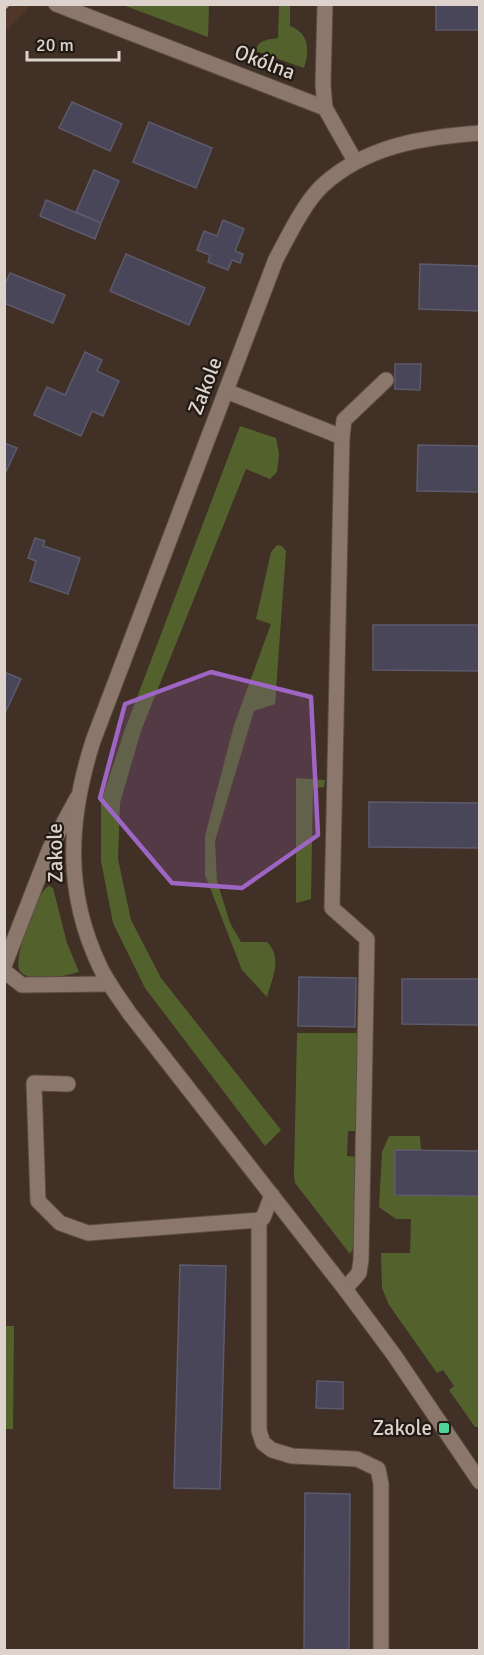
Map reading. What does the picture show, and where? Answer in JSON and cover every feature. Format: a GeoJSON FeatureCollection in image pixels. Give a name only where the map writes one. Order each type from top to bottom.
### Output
{"type":"FeatureCollection","features":[{"type":"Feature","properties":{"kind":"street","name":"Okólna"},"geometry":{"type":"LineString","coordinates":[[56,4],[325,108]]}},
{"type":"Feature","properties":{"kind":"street"},"geometry":{"type":"LineString","coordinates":[[325,4],[322,85],[325,108],[356,161],[402,143],[438,136],[480,134]]}},
{"type":"Feature","properties":{"kind":"street","name":"Zakole"},"geometry":{"type":"LineString","coordinates":[[356,161],[321,187],[296,221],[276,259],[93,741],[77,798],[72,848],[74,878],[83,926],[101,969],[130,1014],[394,1354],[480,1482]]}},
{"type":"Feature","properties":{"kind":"street"},"geometry":{"type":"LineString","coordinates":[[345,1289],[358,1273],[361,1260],[367,939],[332,908],[342,437],[344,420],[386,380]]}},
{"type":"Feature","properties":{"kind":"street"},"geometry":{"type":"LineString","coordinates":[[226,391],[342,437]]}},
{"type":"Feature","properties":{"kind":"street"},"geometry":{"type":"LineString","coordinates":[[77,798],[50,848],[4,968],[22,985],[110,984]]}},
{"type":"Feature","properties":{"kind":"street"},"geometry":{"type":"LineString","coordinates":[[68,1084],[34,1083],[38,1201],[60,1223],[88,1233],[259,1220],[263,1218],[272,1195]]}},
{"type":"Feature","properties":{"kind":"street"},"geometry":{"type":"LineString","coordinates":[[259,1220],[259,1431],[264,1443],[272,1450],[292,1456],[357,1459],[378,1469],[381,1484],[381,1650]]}},
{"type":"Feature","properties":{"kind":"highlighted area"},"geometry":{"type":"Polygon","coordinates":[[[211,672],[311,697],[318,835],[242,888],[172,883],[100,798],[125,704],[211,672]]]}},
{"type":"Feature","properties":{"kind":"shaded area"},"geometry":{"type":"Polygon","coordinates":[[[5,4],[32,5],[5,32],[5,4]]]}},
{"type":"Feature","properties":{"kind":"green space"},"geometry":{"type":"Polygon","coordinates":[[[123,5],[209,5],[208,37],[123,5]]]}},
{"type":"Feature","properties":{"kind":"green space"},"geometry":{"type":"Polygon","coordinates":[[[279,5],[290,5],[290,26],[301,33],[306,43],[307,55],[304,68],[256,51],[261,42],[278,38],[279,5]]]}},
{"type":"Feature","properties":{"kind":"green space"},"geometry":{"type":"Polygon","coordinates":[[[240,426],[276,438],[279,454],[277,472],[270,479],[246,469],[141,731],[120,803],[118,859],[131,920],[161,978],[281,1130],[265,1146],[145,988],[113,923],[101,861],[101,802],[125,729],[240,426]]]}},
{"type":"Feature","properties":{"kind":"green space"},"geometry":{"type":"Polygon","coordinates":[[[277,545],[282,546],[286,551],[275,704],[254,711],[215,841],[217,881],[230,923],[241,942],[267,942],[272,948],[275,968],[267,997],[242,970],[205,875],[205,836],[234,725],[271,624],[256,619],[271,552],[277,545]]]}},
{"type":"Feature","properties":{"kind":"green space"},"geometry":{"type":"Polygon","coordinates":[[[296,778],[325,780],[324,787],[313,788],[311,899],[296,903],[296,778]]]}},
{"type":"Feature","properties":{"kind":"green space"},"geometry":{"type":"Polygon","coordinates":[[[49,886],[53,888],[67,943],[79,972],[65,976],[32,978],[20,971],[19,954],[32,912],[38,899],[49,886]]]}},
{"type":"Feature","properties":{"kind":"green space"},"geometry":{"type":"Polygon","coordinates":[[[297,1033],[358,1033],[357,1131],[348,1131],[347,1156],[357,1157],[355,1245],[350,1254],[295,1183],[297,1033]]]}},
{"type":"Feature","properties":{"kind":"green space"},"geometry":{"type":"Polygon","coordinates":[[[389,1136],[420,1136],[421,1150],[395,1150],[395,1195],[479,1196],[479,1427],[475,1427],[449,1390],[454,1386],[443,1370],[437,1373],[389,1305],[382,1288],[381,1253],[410,1253],[411,1219],[396,1219],[379,1207],[382,1152],[389,1136]]]}},
{"type":"Feature","properties":{"kind":"green space"},"geometry":{"type":"Polygon","coordinates":[[[4,1326],[14,1326],[13,1429],[5,1429],[4,1326]]]}},
{"type":"Feature","properties":{"kind":"building"},"geometry":{"type":"Polygon","coordinates":[[[436,4],[480,4],[480,30],[436,30],[436,4]]]}},
{"type":"Feature","properties":{"kind":"building"},"geometry":{"type":"Polygon","coordinates":[[[72,102],[122,124],[110,151],[59,128],[72,102]]]}},
{"type":"Feature","properties":{"kind":"building"},"geometry":{"type":"Polygon","coordinates":[[[149,122],[212,148],[196,188],[133,162],[149,122]]]}},
{"type":"Feature","properties":{"kind":"building"},"geometry":{"type":"Polygon","coordinates":[[[94,170],[119,181],[101,223],[76,212],[94,170]]]}},
{"type":"Feature","properties":{"kind":"building"},"geometry":{"type":"Polygon","coordinates":[[[46,200],[101,223],[95,239],[40,216],[46,200]]]}},
{"type":"Feature","properties":{"kind":"building"},"geometry":{"type":"Polygon","coordinates":[[[223,220],[244,229],[235,251],[243,254],[240,263],[232,260],[228,270],[208,262],[210,255],[197,250],[204,231],[217,236],[223,220]]]}},
{"type":"Feature","properties":{"kind":"building"},"geometry":{"type":"Polygon","coordinates":[[[126,254],[205,288],[189,325],[110,291],[126,254]]]}},
{"type":"Feature","properties":{"kind":"building"},"geometry":{"type":"Polygon","coordinates":[[[420,264],[480,266],[480,311],[419,309],[420,264]]]}},
{"type":"Feature","properties":{"kind":"building"},"geometry":{"type":"Polygon","coordinates":[[[10,273],[65,295],[53,323],[4,303],[4,286],[10,273]]]}},
{"type":"Feature","properties":{"kind":"building"},"geometry":{"type":"Polygon","coordinates":[[[85,352],[102,360],[97,371],[119,381],[103,416],[92,411],[81,436],[34,415],[47,387],[65,395],[85,352]]]}},
{"type":"Feature","properties":{"kind":"building"},"geometry":{"type":"Polygon","coordinates":[[[395,364],[421,364],[420,390],[395,389],[395,364]]]}},
{"type":"Feature","properties":{"kind":"building"},"geometry":{"type":"Polygon","coordinates":[[[4,443],[17,448],[4,476],[4,443]]]}},
{"type":"Feature","properties":{"kind":"building"},"geometry":{"type":"Polygon","coordinates":[[[418,445],[480,446],[480,492],[417,491],[418,445]]]}},
{"type":"Feature","properties":{"kind":"building"},"geometry":{"type":"Polygon","coordinates":[[[35,538],[45,541],[43,546],[80,558],[68,594],[30,581],[36,561],[28,558],[35,538]]]}},
{"type":"Feature","properties":{"kind":"building"},"geometry":{"type":"Polygon","coordinates":[[[373,625],[480,625],[480,671],[373,670],[373,625]]]}},
{"type":"Feature","properties":{"kind":"building"},"geometry":{"type":"Polygon","coordinates":[[[4,672],[21,679],[5,713],[4,713],[4,672]]]}},
{"type":"Feature","properties":{"kind":"building"},"geometry":{"type":"Polygon","coordinates":[[[369,802],[480,803],[480,848],[369,847],[369,802]]]}},
{"type":"Feature","properties":{"kind":"building"},"geometry":{"type":"Polygon","coordinates":[[[299,977],[356,978],[355,1027],[298,1026],[299,977]]]}},
{"type":"Feature","properties":{"kind":"building"},"geometry":{"type":"Polygon","coordinates":[[[402,979],[480,979],[480,1025],[402,1024],[402,979]]]}},
{"type":"Feature","properties":{"kind":"building"},"geometry":{"type":"Polygon","coordinates":[[[395,1150],[480,1151],[480,1196],[395,1195],[395,1150]]]}},
{"type":"Feature","properties":{"kind":"building"},"geometry":{"type":"Polygon","coordinates":[[[180,1265],[226,1266],[220,1489],[174,1488],[180,1265]]]}},
{"type":"Feature","properties":{"kind":"building"},"geometry":{"type":"Polygon","coordinates":[[[317,1381],[343,1382],[343,1409],[316,1408],[317,1381]]]}},
{"type":"Feature","properties":{"kind":"building"},"geometry":{"type":"Polygon","coordinates":[[[305,1493],[350,1494],[349,1650],[304,1650],[305,1493]]]}},
{"type":"Feature","properties":{"kind":"railway"},"geometry":{"type":"LineString","coordinates":[[4,8],[8,4]]}},
{"type":"Feature","properties":{"kind":"place","name":"Zakole"},"geometry":{"type":"Point","coordinates":[444,1428]}}]}
